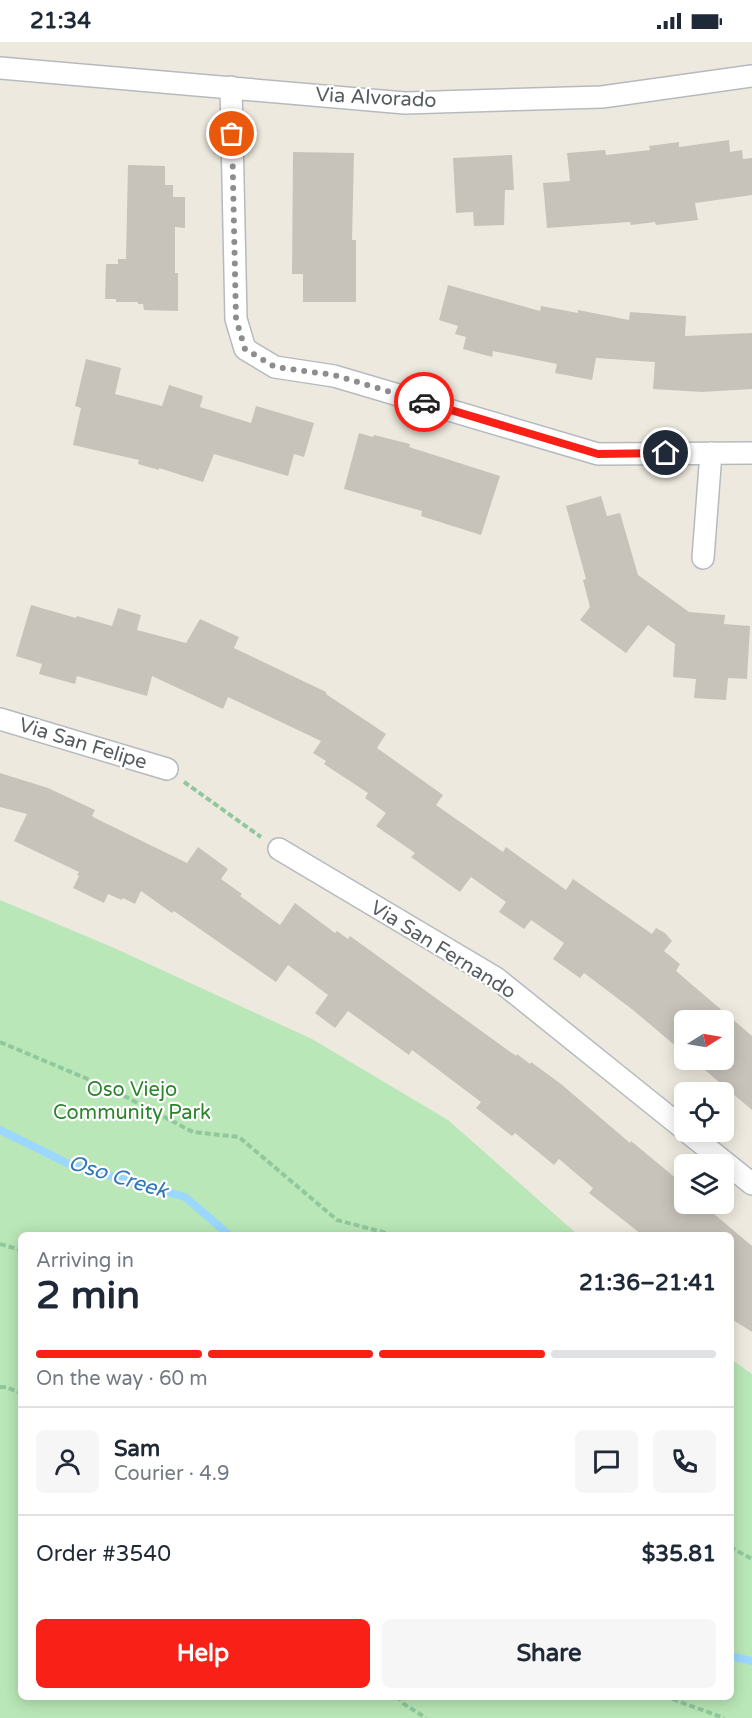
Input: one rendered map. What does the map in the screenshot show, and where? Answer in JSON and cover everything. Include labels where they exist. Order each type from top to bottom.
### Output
[{"type":"street","name":"Via Alvorado","points":[[0,68],[405,103],[602,98],[752,76]]},
{"type":"street","points":[[231,87],[236,319],[245,349],[275,367],[334,375],[598,454],[752,453]]},
{"type":"street","points":[[703,558],[711,453]]},
{"type":"street","name":"Via San Felipe","points":[[0,719],[167,769]]},
{"type":"street","name":"Via San Fernando","points":[[279,849],[496,978],[674,1121]]},
{"type":"street","name":"Via San Fernando","points":[[700,1142],[752,1184]]},
{"type":"path","points":[[167,769],[279,849]]},
{"type":"path","points":[[0,1042],[108,1088],[193,1132],[239,1137],[338,1220],[383,1232]]},
{"type":"path","points":[[0,1244],[18,1249]]},
{"type":"path","points":[[0,1387],[18,1393]]},
{"type":"path","points":[[734,1549],[752,1559]]},
{"type":"path","points":[[400,1700],[426,1718]]},
{"type":"path","points":[[675,1700],[724,1718]]},
{"type":"green space","name":"Oso Viejo Community Park","points":[[0,900],[112,947],[312,1039],[448,1120],[575,1232],[18,1232],[18,1700],[734,1700],[734,1361],[752,1374],[752,1718],[0,1718]]},
{"type":"building","points":[[729,140],[730,152],[742,150],[743,159],[752,158],[752,195],[695,203],[698,220],[656,225],[655,222],[631,225],[630,222],[547,228],[543,183],[570,181],[567,153],[605,150],[606,155],[650,150],[649,146],[679,142],[679,147]]},
{"type":"building","points":[[293,152],[354,153],[352,240],[356,240],[356,302],[303,302],[303,274],[292,274]]},
{"type":"building","points":[[512,155],[514,190],[505,190],[504,225],[474,226],[473,212],[456,213],[453,158]]},
{"type":"building","points":[[128,165],[165,166],[165,185],[173,185],[173,197],[185,197],[185,228],[175,227],[178,311],[144,310],[143,304],[138,304],[138,302],[116,302],[116,299],[105,299],[106,264],[118,264],[118,259],[126,259]]},
{"type":"building","points":[[448,285],[540,311],[541,306],[578,313],[578,310],[629,320],[630,312],[686,316],[685,336],[752,333],[752,389],[702,392],[653,389],[655,362],[596,358],[592,380],[555,373],[557,364],[493,351],[492,357],[463,349],[466,337],[455,334],[458,326],[439,320]]},
{"type":"building","points":[[86,359],[121,368],[115,394],[162,406],[169,385],[203,396],[200,407],[251,423],[256,406],[314,423],[304,457],[294,454],[288,476],[214,454],[203,482],[138,464],[139,460],[73,445],[81,408],[75,406]]},
{"type":"building","points":[[359,433],[410,444],[409,447],[500,476],[481,535],[421,516],[422,511],[344,489]]},
{"type":"building","points":[[601,496],[607,516],[620,513],[638,575],[689,612],[725,615],[724,624],[750,626],[747,679],[728,678],[726,700],[694,698],[696,679],[673,677],[675,644],[648,625],[626,653],[580,620],[590,607],[583,580],[586,579],[566,506]]},
{"type":"building","points":[[31,605],[112,626],[118,608],[141,615],[137,630],[186,643],[200,619],[239,637],[234,648],[326,692],[386,734],[377,748],[443,795],[436,805],[503,852],[506,847],[566,890],[573,879],[652,934],[656,928],[665,933],[672,941],[664,951],[680,964],[676,971],[722,1010],[674,1010],[674,1045],[584,973],[580,978],[553,959],[564,943],[531,920],[524,929],[499,912],[506,902],[471,877],[460,892],[411,857],[415,853],[376,826],[386,813],[365,798],[368,793],[324,764],[326,761],[313,753],[321,741],[228,697],[223,709],[152,676],[147,696],[77,676],[75,684],[39,674],[42,664],[16,656]]},
{"type":"building","points":[[0,773],[48,788],[95,810],[92,816],[95,818],[187,863],[198,847],[228,869],[221,879],[280,925],[295,903],[335,933],[337,931],[348,939],[350,936],[516,1056],[517,1054],[530,1064],[531,1062],[674,1177],[674,1214],[714,1214],[752,1246],[752,1332],[734,1321],[734,1232],[638,1232],[589,1193],[593,1188],[559,1159],[554,1165],[515,1133],[512,1136],[476,1108],[481,1102],[412,1050],[409,1055],[348,1011],[335,1028],[315,1013],[328,995],[288,965],[276,982],[174,911],[172,913],[141,891],[135,904],[108,894],[104,903],[73,888],[79,872],[14,841],[27,814],[0,807]]},
{"type":"building","points":[[734,1021],[752,1036],[752,1110],[734,1095],[734,1082],[719,1082],[705,1070],[734,1070]]},
{"type":"waterway","name":"Oso Creek","points":[[0,1130],[69,1164],[185,1197],[226,1232]]},
{"type":"waterway","name":"Oso Creek","points":[[734,1657],[752,1661]]},
{"type":"way so far","points":[[232,134],[236,319],[245,349],[275,367],[334,375],[424,402]]},
{"type":"route","points":[[424,402],[598,454],[666,453]]}]
